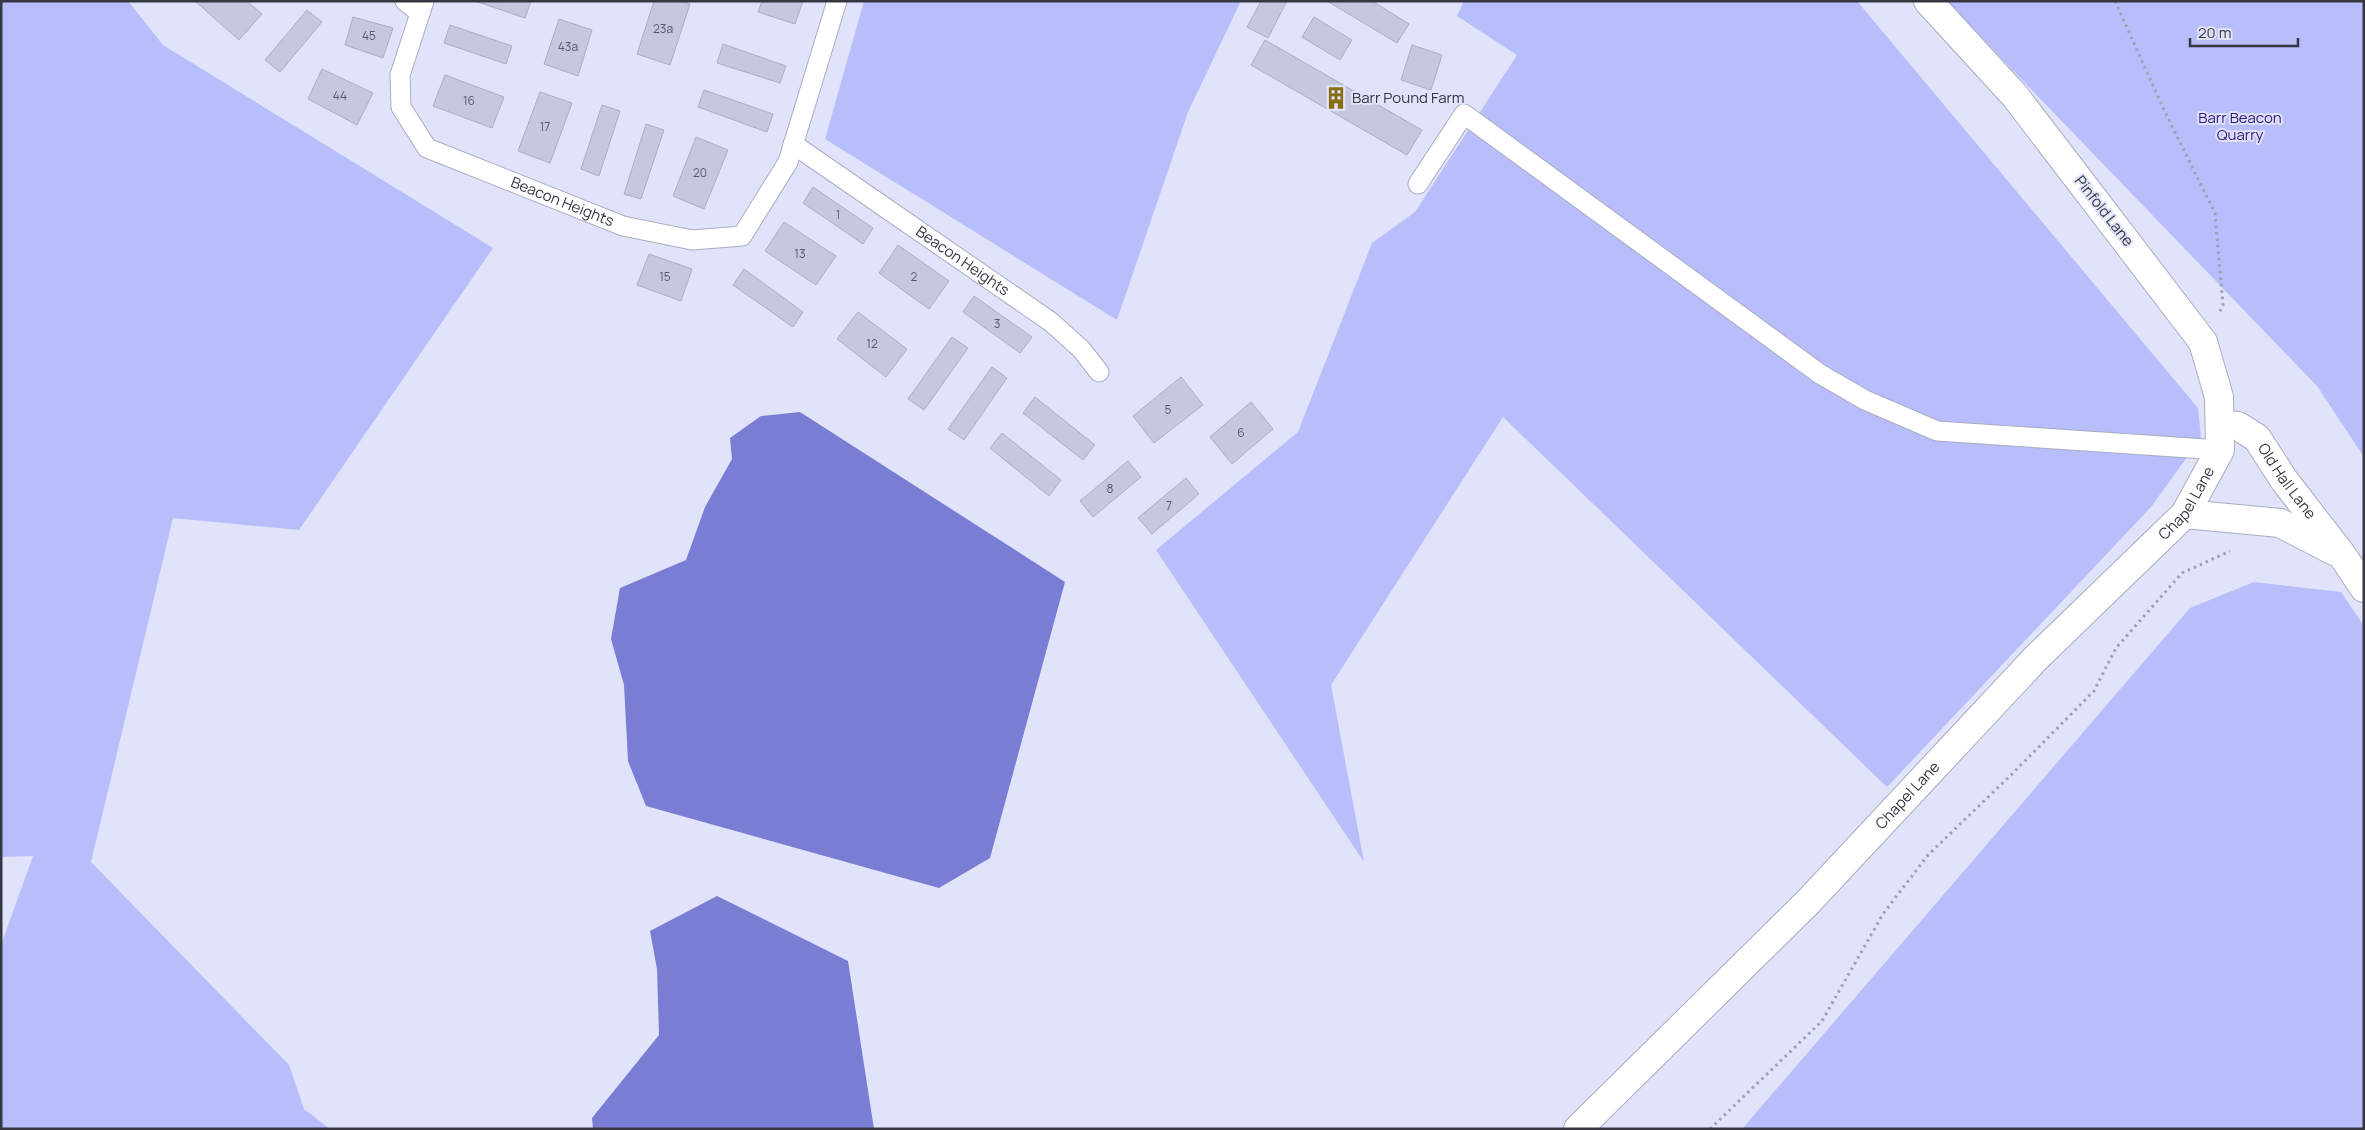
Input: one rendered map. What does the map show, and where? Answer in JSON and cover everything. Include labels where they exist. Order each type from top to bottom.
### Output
[{"type":"street","name":"Pinfold Lane","points":[[1928,1],[2015,96],[2203,342],[2218,397],[2220,438]]},
{"type":"street","name":"Old Hall Lane","points":[[2220,438],[2238,426],[2257,438],[2284,480],[2342,555],[2364,588]]},
{"type":"street","name":"Chapel Lane","points":[[1578,1129],[1809,901],[2036,658],[2185,514],[2220,438]]},
{"type":"street","name":"Old Hall Lane","points":[[2185,514],[2280,523],[2342,555]]},
{"type":"lane","name":"Beacon Heights","points":[[405,1],[422,7],[400,75],[401,107],[427,148],[623,226],[692,240],[742,236],[788,162],[837,1]]},
{"type":"lane","points":[[1418,184],[1464,114],[1820,374],[1866,400],[1937,431],[2220,438]]},
{"type":"lane","name":"Beacon Heights","points":[[794,144],[1051,322],[1081,349],[1099,372]]},
{"type":"path","points":[[2115,1],[2165,112],[2215,213],[2223,305],[2203,342]]},
{"type":"path","points":[[1710,1129],[1822,1021],[1883,914],[1928,856],[2094,691],[2116,648],[2182,573],[2236,549]]},
{"type":"green space","points":[[1,1],[128,1],[163,45],[493,248],[299,530],[173,518],[91,862],[289,1065],[304,1109],[330,1129],[1,1129],[1,945],[33,856],[1,857]]},
{"type":"green space","points":[[864,1],[1241,1],[1188,112],[1117,320],[825,139]]},
{"type":"green space","points":[[1464,1],[1857,1],[2198,408],[2201,438],[2151,507],[1887,787],[1503,417],[1331,685],[1364,862],[1156,550],[1298,432],[1372,243],[1415,212],[1517,55],[1457,16]]},
{"type":"green space","name":"Barr Beacon Quarry","points":[[1946,1],[2364,1],[2364,457],[2317,386]]},
{"type":"green space","points":[[2254,582],[2341,592],[2364,626],[2364,1129],[1742,1129],[2190,608]]},
{"type":"shaded area","points":[[800,412],[1065,582],[990,858],[939,888],[646,806],[628,761],[624,685],[611,639],[620,588],[686,560],[705,507],[732,459],[730,438],[761,416]]},
{"type":"shaded area","points":[[717,896],[848,961],[874,1129],[593,1129],[592,1118],[659,1035],[657,969],[650,931]]},
{"type":"building","points":[[195,1],[247,1],[262,14],[239,40]]},
{"type":"building","points":[[475,1],[531,1],[525,18]]},
{"type":"building","points":[[654,1],[680,1],[690,4],[670,65],[637,54]]},
{"type":"building","points":[[762,1],[803,1],[795,24],[758,12]]},
{"type":"building","points":[[1261,1],[1287,1],[1268,38],[1247,27]]},
{"type":"building","points":[[1327,1],[1372,1],[1409,24],[1397,43]]},
{"type":"building","points":[[307,10],[322,22],[280,72],[265,60]]},
{"type":"building","points":[[353,17],[393,28],[383,58],[345,45]]},
{"type":"building","name":"Barr Pound Farm","points":[[1314,17],[1352,40],[1340,60],[1302,37]]},
{"type":"building","points":[[559,19],[592,30],[578,76],[544,64]]},
{"type":"building","points":[[450,25],[512,46],[506,64],[444,43]]},
{"type":"building","name":"Barr Pound Farm","points":[[1265,40],[1422,130],[1407,155],[1251,65]]},
{"type":"building","points":[[723,44],[786,66],[780,83],[717,63]]},
{"type":"building","name":"Barr Pound Farm","points":[[1412,45],[1442,55],[1431,90],[1401,80]]},
{"type":"building","points":[[322,69],[373,93],[357,125],[308,99]]},
{"type":"building","points":[[445,75],[504,97],[492,128],[433,106]]},
{"type":"building","points":[[704,90],[773,114],[767,132],[698,107]]},
{"type":"building","points":[[540,92],[572,103],[550,163],[518,151]]},
{"type":"building","points":[[602,105],[620,111],[599,176],[581,169]]},
{"type":"building","points":[[646,124],[664,130],[641,199],[624,194]]},
{"type":"building","points":[[696,137],[728,150],[704,209],[673,196]]},
{"type":"building","points":[[813,187],[873,228],[863,244],[803,203]]},
{"type":"building","points":[[784,222],[836,256],[816,285],[765,251]]},
{"type":"building","points":[[898,245],[949,281],[929,309],[879,273]]},
{"type":"building","points":[[649,254],[692,269],[681,301],[637,285]]},
{"type":"building","points":[[744,269],[803,312],[793,327],[733,285]]},
{"type":"building","points":[[974,296],[1032,337],[1020,353],[963,312]]},
{"type":"building","points":[[858,312],[907,349],[886,377],[837,339]]},
{"type":"building","points":[[952,337],[968,348],[924,410],[908,399]]},
{"type":"building","points":[[992,367],[1007,378],[964,440],[948,429]]},
{"type":"building","points":[[1181,377],[1203,405],[1154,443],[1133,416]]},
{"type":"building","points":[[1035,397],[1095,445],[1083,460],[1023,413]]},
{"type":"building","points":[[1251,402],[1273,429],[1232,464],[1210,437]]},
{"type":"building","points":[[1002,433],[1061,480],[1049,496],[990,448]]},
{"type":"building","points":[[1128,461],[1141,477],[1093,517],[1080,501]]},
{"type":"building","points":[[1186,478],[1199,494],[1152,534],[1138,518]]},
{"type":"place","name":"Barr Pound Farm","points":[[1336,98]]}]
